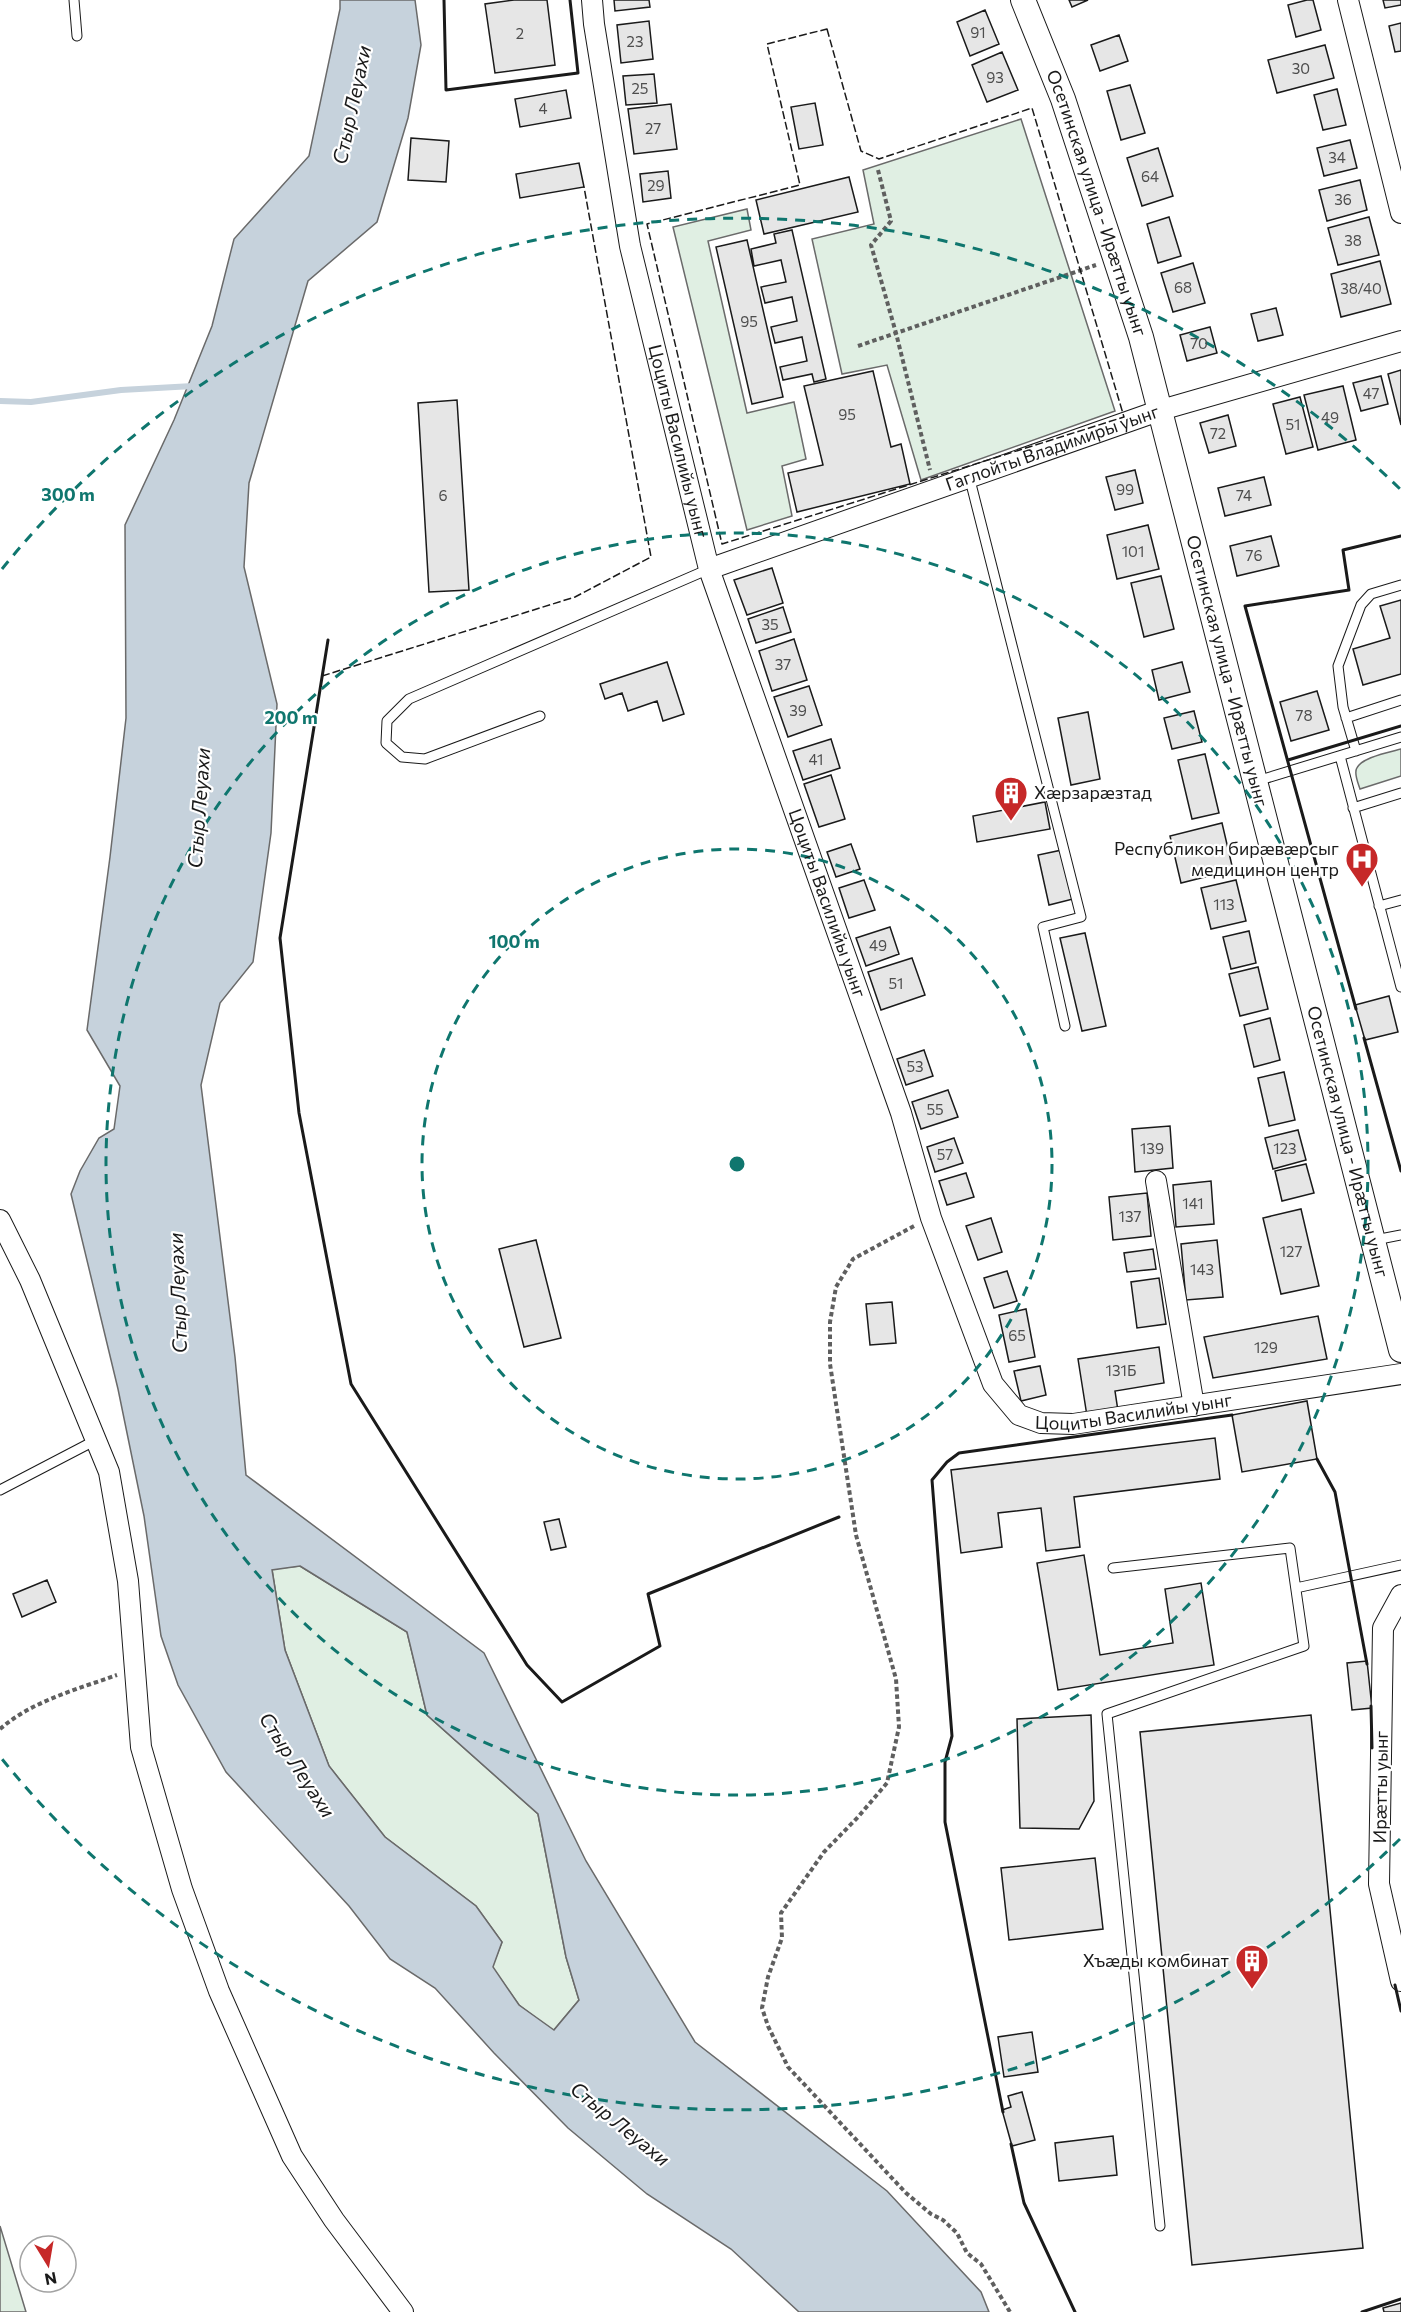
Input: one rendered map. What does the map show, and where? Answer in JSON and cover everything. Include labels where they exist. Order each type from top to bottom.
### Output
[{"type":"street","name":"Цоциты Василийы уынг","points":[[592,0],[630,246],[710,569],[901,1113],[931,1218],[993,1384],[1019,1415],[1041,1423],[1073,1424],[1401,1374]]},
{"type":"street","name":"Осетинская улица - Ирæтты уынг","points":[[1023,0],[1063,99],[1141,337],[1401,1350]]},
{"type":"street","points":[[1348,0],[1401,213]]},
{"type":"street","name":"Гаглойты Владимиры уынг","points":[[710,569],[1161,410],[1401,341]]},
{"type":"street","points":[[1156,1180],[1194,1406]]},
{"type":"street","points":[[0,1220],[30,1280],[109,1472],[126,1570],[141,1747],[183,1889],[219,1991],[292,2156],[334,2220],[404,2312]]},
{"type":"street","name":"Ирæтты уынг","points":[[1401,1595],[1383,1628],[1379,1884],[1401,1981]]},
{"type":"lane","points":[[74,0],[78,36]]},
{"type":"lane","points":[[969,476],[1081,917],[1043,927],[1065,1026]]},
{"type":"lane","points":[[540,716],[425,759],[402,757],[386,743],[387,721],[409,699],[710,569]]},
{"type":"lane","points":[[1356,751],[1346,718],[1338,666],[1361,605],[1371,594],[1401,585]]},
{"type":"lane","points":[[1346,718],[1401,700]]},
{"type":"lane","points":[[1255,782],[1401,737]]},
{"type":"lane","points":[[1340,756],[1401,985]]},
{"type":"lane","points":[[1353,808],[1401,793]]},
{"type":"lane","points":[[1379,906],[1401,900]]},
{"type":"lane","points":[[1373,1240],[1401,1235]]},
{"type":"lane","points":[[0,1490],[96,1440]]},
{"type":"lane","points":[[1113,1568],[1290,1548],[1304,1646],[1107,1714],[1160,2226]]},
{"type":"lane","points":[[1296,1588],[1401,1564]]},
{"type":"path","points":[[878,170],[891,221],[871,245],[935,488]]},
{"type":"path","points":[[858,346],[1116,258]]},
{"type":"path","points":[[931,1218],[853,1259],[836,1287],[830,1322],[830,1364],[856,1535],[896,1679],[899,1727],[887,1783],[824,1852],[781,1913],[782,1938],[768,1977],[762,2008],[788,2067],[906,2193],[957,2233],[967,2253],[981,2264],[1010,2312]]},
{"type":"path","points":[[0,1730],[13,1718],[57,1697],[135,1668]]},
{"type":"green space","points":[[1021,119],[1115,411],[921,480],[887,365],[842,374],[812,239],[874,224],[863,170]]},
{"type":"green space","points":[[747,209],[751,230],[708,241],[747,413],[794,402],[806,459],[782,466],[792,516],[747,530],[673,227]]},
{"type":"green space","points":[[1401,749],[1401,776],[1360,789],[1356,771],[1362,762]]},
{"type":"green space","points":[[300,1566],[407,1632],[427,1715],[538,1814],[566,1957],[579,2000],[553,2031],[519,2005],[492,1967],[502,1942],[476,1906],[385,1837],[329,1766],[285,1650],[272,1569]]},
{"type":"green space","points":[[0,2226],[18,2286],[18,2294],[21,2294],[26,2312],[0,2312]]},
{"type":"water","name":"Стыр Леуахи","points":[[340,0],[415,0],[421,45],[408,118],[377,222],[308,281],[249,483],[244,567],[277,704],[271,833],[253,962],[220,1003],[201,1085],[235,1357],[246,1475],[484,1653],[586,1861],[695,2042],[887,2191],[981,2292],[989,2312],[799,2312],[731,2249],[647,2194],[568,2128],[494,2053],[435,1988],[390,1959],[349,1906],[226,1772],[178,1685],[161,1636],[144,1516],[118,1389],[71,1194],[80,1171],[99,1138],[114,1129],[120,1086],[87,1030],[126,718],[125,525],[174,420],[212,326],[234,239],[309,156]],"holes":[[[300,1566],[407,1632],[427,1715],[538,1814],[566,1957],[579,2000],[554,2030],[519,2005],[493,1967],[502,1942],[476,1906],[385,1837],[329,1766],[285,1650],[272,1570]]]},
{"type":"building","points":[[514,0],[547,0],[555,65],[495,73],[485,4]]},
{"type":"building","points":[[614,0],[649,0],[650,7],[615,11]]},
{"type":"building","points":[[1069,0],[1088,0],[1072,7]]},
{"type":"building","points":[[1313,0],[1321,30],[1296,37],[1288,5]]},
{"type":"building","points":[[1383,0],[1401,0],[1401,5],[1385,8]]},
{"type":"building","points":[[985,10],[999,44],[970,56],[957,22]]},
{"type":"building","points":[[649,21],[653,59],[621,63],[617,25]]},
{"type":"building","points":[[1401,23],[1401,51],[1395,52],[1389,26]]},
{"type":"building","points":[[1119,35],[1128,61],[1100,71],[1091,45]]},
{"type":"building","points":[[1325,45],[1334,78],[1277,93],[1268,60]]},
{"type":"building","points":[[1002,52],[1018,90],[987,102],[972,65]]},
{"type":"building","points":[[654,74],[657,103],[626,105],[623,76]]},
{"type":"building","points":[[1130,85],[1145,133],[1121,140],[1107,91]]},
{"type":"building","points":[[1337,89],[1346,125],[1323,130],[1314,95]]},
{"type":"building","points":[[566,90],[571,118],[520,127],[515,99]]},
{"type":"building","points":[[815,103],[823,145],[799,149],[791,107]]},
{"type":"building","points":[[671,104],[677,149],[634,154],[628,109]]},
{"type":"building","points":[[411,138],[449,141],[446,182],[408,180]]},
{"type":"building","points":[[1350,140],[1357,168],[1324,176],[1317,148]]},
{"type":"building","points":[[1158,148],[1173,196],[1142,206],[1127,158]]},
{"type":"building","points":[[579,163],[584,187],[520,198],[516,174]]},
{"type":"building","points":[[668,171],[671,198],[643,202],[640,174]]},
{"type":"building","points":[[849,177],[858,212],[764,234],[756,200]]},
{"type":"building","points":[[1360,180],[1367,210],[1327,221],[1319,190]]},
{"type":"building","points":[[1169,217],[1181,256],[1158,263],[1147,224]]},
{"type":"building","points":[[1369,217],[1379,255],[1338,265],[1328,228]]},
{"type":"building","points":[[792,230],[826,379],[814,382],[812,374],[783,380],[780,367],[807,361],[802,337],[775,343],[771,327],[797,321],[792,297],[765,303],[761,287],[786,282],[781,260],[754,266],[751,249],[776,243],[774,234]]},
{"type":"building","points":[[747,240],[783,397],[752,404],[716,247]]},
{"type":"building","points":[[1380,261],[1391,304],[1341,317],[1331,274]]},
{"type":"building","points":[[1193,263],[1205,303],[1173,312],[1161,273]]},
{"type":"building","points":[[1276,308],[1283,335],[1258,341],[1251,314]]},
{"type":"building","points":[[1210,327],[1217,353],[1187,361],[1180,335]]},
{"type":"building","points":[[1401,370],[1401,425],[1388,374]]},
{"type":"building","points":[[873,371],[891,447],[901,444],[910,484],[797,512],[788,473],[823,465],[804,386]]},
{"type":"building","points":[[1381,376],[1388,404],[1361,411],[1353,383]]},
{"type":"building","points":[[1343,386],[1356,440],[1318,450],[1304,395]]},
{"type":"building","points":[[1300,397],[1313,447],[1286,454],[1273,404]]},
{"type":"building","points":[[457,400],[469,590],[429,592],[418,403]]},
{"type":"building","points":[[1228,415],[1236,446],[1209,453],[1200,423]]},
{"type":"building","points":[[1135,470],[1143,503],[1115,510],[1106,477]]},
{"type":"building","points":[[1264,477],[1271,505],[1225,516],[1218,488]]},
{"type":"building","points":[[1148,525],[1159,569],[1117,579],[1107,535]]},
{"type":"building","points":[[1271,536],[1279,566],[1237,576],[1230,546]]},
{"type":"building","points":[[772,568],[783,603],[747,615],[734,580]]},
{"type":"building","points":[[1161,576],[1174,629],[1144,637],[1131,583]]},
{"type":"building","points":[[1401,600],[1401,674],[1363,685],[1353,649],[1390,638],[1380,606]]},
{"type":"building","points":[[783,607],[791,632],[756,643],[748,619]]},
{"type":"building","points":[[794,639],[807,680],[772,691],[759,651]]},
{"type":"building","points":[[667,662],[684,714],[663,721],[657,701],[628,711],[622,693],[605,699],[600,684]]},
{"type":"building","points":[[1182,662],[1190,692],[1159,700],[1152,670]]},
{"type":"building","points":[[809,686],[822,725],[788,737],[774,697]]},
{"type":"building","points":[[1317,691],[1329,730],[1291,741],[1280,702]]},
{"type":"building","points":[[1194,711],[1202,742],[1172,749],[1164,718]]},
{"type":"building","points":[[1088,712],[1100,779],[1071,785],[1058,718]]},
{"type":"building","points":[[831,739],[840,768],[803,780],[793,751]]},
{"type":"building","points":[[1205,754],[1219,813],[1192,819],[1178,760]]},
{"type":"building","points":[[831,775],[845,819],[819,827],[804,784]]},
{"type":"building","name":"Хæрзарæзтад","points":[[1045,802],[1050,829],[977,842],[973,816]]},
{"type":"building","points":[[1222,823],[1233,870],[1181,883],[1170,836]]},
{"type":"building","points":[[851,844],[860,869],[836,877],[827,852]]},
{"type":"building","points":[[1062,850],[1073,899],[1049,905],[1038,855]]},
{"type":"building","points":[[864,880],[875,910],[849,918],[839,888]]},
{"type":"building","points":[[1236,880],[1246,921],[1211,929],[1201,888]]},
{"type":"building","points":[[890,927],[899,954],[866,966],[856,938]]},
{"type":"building","points":[[1249,931],[1256,963],[1231,969],[1223,937]]},
{"type":"building","points":[[1085,933],[1106,1026],[1082,1031],[1060,938]]},
{"type":"building","points":[[912,958],[925,995],[881,1010],[868,972]]},
{"type":"building","points":[[1258,967],[1268,1009],[1240,1016],[1229,974]]},
{"type":"building","points":[[1389,996],[1398,1032],[1365,1040],[1355,1005]]},
{"type":"building","points":[[1270,1018],[1280,1060],[1254,1067],[1244,1025]]},
{"type":"building","points":[[924,1050],[933,1076],[906,1085],[897,1059]]},
{"type":"building","points":[[1284,1072],[1295,1120],[1269,1126],[1258,1078]]},
{"type":"building","points":[[948,1090],[958,1117],[921,1129],[912,1102]]},
{"type":"building","points":[[1170,1126],[1173,1168],[1135,1172],[1132,1129]]},
{"type":"building","points":[[1298,1130],[1306,1160],[1273,1169],[1265,1138]]},
{"type":"building","points":[[954,1138],[963,1163],[935,1172],[927,1147]]},
{"type":"building","points":[[1306,1164],[1314,1193],[1282,1201],[1275,1171]]},
{"type":"building","points":[[966,1173],[974,1197],[947,1205],[939,1181]]},
{"type":"building","points":[[1211,1181],[1214,1224],[1176,1227],[1173,1185]]},
{"type":"building","points":[[1147,1193],[1151,1236],[1113,1240],[1109,1197]]},
{"type":"building","points":[[1301,1209],[1319,1286],[1281,1294],[1263,1218]]},
{"type":"building","points":[[991,1218],[1002,1252],[978,1260],[966,1226]]},
{"type":"building","points":[[536,1240],[561,1338],[524,1347],[499,1249]]},
{"type":"building","points":[[1217,1240],[1223,1297],[1186,1300],[1181,1244]]},
{"type":"building","points":[[1153,1249],[1156,1269],[1127,1272],[1124,1253]]},
{"type":"building","points":[[1007,1271],[1017,1301],[994,1308],[984,1278]]},
{"type":"building","points":[[1159,1278],[1166,1324],[1137,1328],[1131,1282]]},
{"type":"building","points":[[892,1302],[896,1343],[870,1345],[866,1304]]},
{"type":"building","points":[[1026,1309],[1035,1357],[1009,1362],[999,1315]]},
{"type":"building","points":[[1318,1316],[1327,1359],[1213,1378],[1204,1337]]},
{"type":"building","points":[[1159,1347],[1164,1383],[1115,1391],[1118,1411],[1087,1416],[1078,1359]]},
{"type":"building","points":[[1040,1366],[1046,1395],[1021,1401],[1014,1371]]},
{"type":"building","points":[[1307,1401],[1317,1459],[1242,1472],[1232,1415]]},
{"type":"building","points":[[1215,1438],[1220,1479],[1074,1497],[1080,1547],[1046,1551],[1041,1508],[998,1513],[1002,1547],[961,1553],[951,1470]]},
{"type":"building","points":[[559,1519],[566,1547],[551,1550],[544,1522]]},
{"type":"building","points":[[1084,1555],[1100,1655],[1173,1643],[1165,1589],[1201,1583],[1214,1665],[1058,1690],[1037,1563]]},
{"type":"building","points":[[47,1580],[56,1602],[22,1617],[13,1594]]},
{"type":"building","points":[[1367,1661],[1372,1708],[1352,1710],[1347,1663]]},
{"type":"building","points":[[1091,1715],[1094,1801],[1079,1829],[1020,1828],[1017,1719]]},
{"type":"building","name":"Хъæды комбинат","points":[[1311,1715],[1363,2248],[1192,2265],[1140,1732]]},
{"type":"building","points":[[1095,1858],[1103,1929],[1009,1940],[1001,1868]]},
{"type":"building","points":[[1032,2032],[1038,2072],[1004,2077],[998,2037]]},
{"type":"building","points":[[1022,2092],[1035,2140],[1012,2146],[1002,2110],[1011,2107],[1008,2096]]},
{"type":"building","points":[[1113,2136],[1117,2175],[1059,2181],[1055,2143]]},
{"type":"building","points":[[1401,2303],[1401,2312],[1384,2312],[1383,2308]]},
{"type":"waterway","points":[[0,401],[31,402],[121,390],[193,386]]},
{"type":"fence","points":[[827,29],[861,151],[879,159],[1032,108],[1124,417],[722,544],[647,224],[800,185],[767,44],[827,29]]},
{"type":"fence","points":[[322,676],[575,597],[651,557],[584,187]]},
{"type":"wall","points":[[444,0],[446,90],[578,73],[570,0]]},
{"type":"wall","points":[[1356,1009],[1245,606],[1349,590],[1343,550],[1401,536]]},
{"type":"wall","points":[[328,640],[280,938],[299,1113],[351,1384],[527,1665],[562,1702],[660,1646],[648,1594],[839,1517]]},
{"type":"wall","points":[[1288,760],[1401,726]]},
{"type":"wall","points":[[1364,1038],[1401,1171]]},
{"type":"wall","points":[[1003,2112],[945,1822],[945,1762],[952,1736],[932,1480],[947,1462],[959,1453],[1232,1415]]},
{"type":"wall","points":[[1317,1459],[1335,1492],[1367,1664]]},
{"type":"wall","points":[[1371,1706],[1372,1748]]},
{"type":"wall","points":[[1395,1985],[1401,2011]]},
{"type":"wall","points":[[1011,2144],[1024,2203],[1075,2312]]},
{"type":"wall","points":[[1362,2312],[1401,2299]]},
{"type":"place","name":"Хæрзарæзтад","points":[[1011,822]]},
{"type":"place","name":"Республикон бирæвæрсыг медицинон центр","points":[[1362,888]]},
{"type":"place","name":"Хъæды комбинат","points":[[1252,1990]]}]
